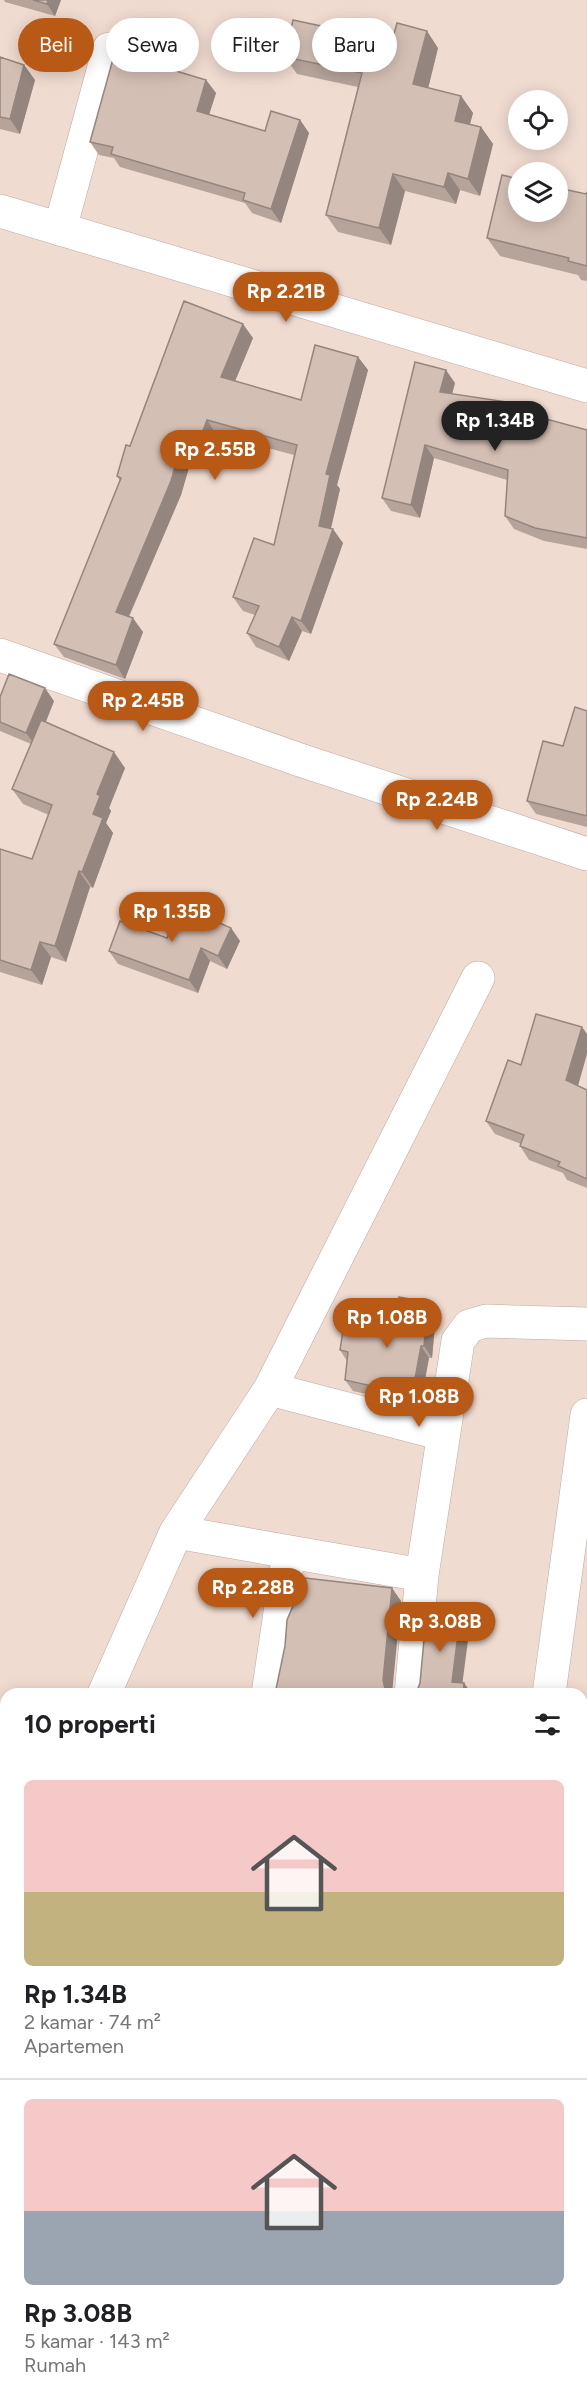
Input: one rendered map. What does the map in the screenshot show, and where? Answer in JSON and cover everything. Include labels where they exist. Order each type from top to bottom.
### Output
[{"type":"street","points":[[60,229],[106,60]]},
{"type":"street","points":[[0,211],[587,386]]},
{"type":"street","points":[[0,655],[303,761],[587,854]]},
{"type":"street","points":[[107,1688],[176,1532],[270,1389],[478,978]]},
{"type":"street","points":[[412,1688],[422,1575],[458,1341],[469,1326],[486,1322],[587,1324]]},
{"type":"street","points":[[270,1389],[443,1434]]},
{"type":"street","points":[[550,1688],[587,1415]]},
{"type":"street","points":[[176,1532],[422,1575]]},
{"type":"street","points":[[269,1688],[289,1552]]},
{"type":"building","points":[[33,0],[48,0],[47,4]]},
{"type":"building","points":[[300,21],[312,24],[312,63],[300,60]]},
{"type":"building","points":[[397,23],[427,31],[413,84],[461,96],[455,121],[481,127],[468,179],[448,173],[444,187],[393,174],[379,228],[326,215],[362,73],[357,72],[397,72]]},
{"type":"building","points":[[0,57],[18,63],[18,72],[22,72],[10,119],[0,117]]},
{"type":"building","points":[[109,72],[179,72],[206,80],[197,111],[265,131],[271,111],[300,120],[271,209],[243,200],[245,193],[111,154],[113,147],[90,142]]},
{"type":"building","points":[[502,175],[508,176],[508,222],[568,222],[568,190],[586,194],[587,192],[587,266],[568,261],[569,258],[487,238]]},
{"type":"building","points":[[184,301],[243,324],[221,377],[301,400],[315,345],[358,357],[326,474],[330,475],[319,526],[333,529],[301,621],[292,617],[279,647],[247,633],[259,606],[233,597],[254,538],[274,545],[297,445],[207,420],[194,455],[180,450],[171,481],[116,612],[133,618],[116,665],[54,644],[121,478],[117,476],[126,445],[130,446]]},
{"type":"building","points":[[415,362],[446,370],[440,392],[507,402],[505,408],[587,430],[587,538],[535,528],[505,516],[508,470],[425,445],[411,505],[382,498]]},
{"type":"building","points":[[9,674],[45,688],[26,733],[0,722],[0,697]]},
{"type":"building","points":[[575,707],[587,711],[587,816],[527,801],[543,741],[563,746]]},
{"type":"building","points":[[41,720],[114,752],[97,794],[100,796],[93,814],[103,818],[82,872],[79,871],[55,946],[40,942],[31,970],[0,960],[0,849],[32,859],[52,805],[12,789]]},
{"type":"building","points":[[182,906],[231,928],[218,956],[201,948],[189,980],[109,951],[120,921],[167,938]]},
{"type":"building","points":[[536,1014],[582,1027],[566,1080],[587,1090],[587,1179],[558,1166],[560,1162],[520,1146],[524,1135],[486,1121],[508,1060],[521,1065]]},
{"type":"building","points":[[399,1297],[428,1302],[424,1346],[421,1346],[412,1395],[345,1380],[348,1352],[340,1350],[345,1318],[396,1327]]},
{"type":"building","points":[[305,1578],[392,1588],[383,1680],[385,1688],[276,1688],[285,1646],[287,1620]]},
{"type":"building","points":[[427,1607],[461,1611],[452,1682],[464,1683],[464,1688],[418,1688]]}]
